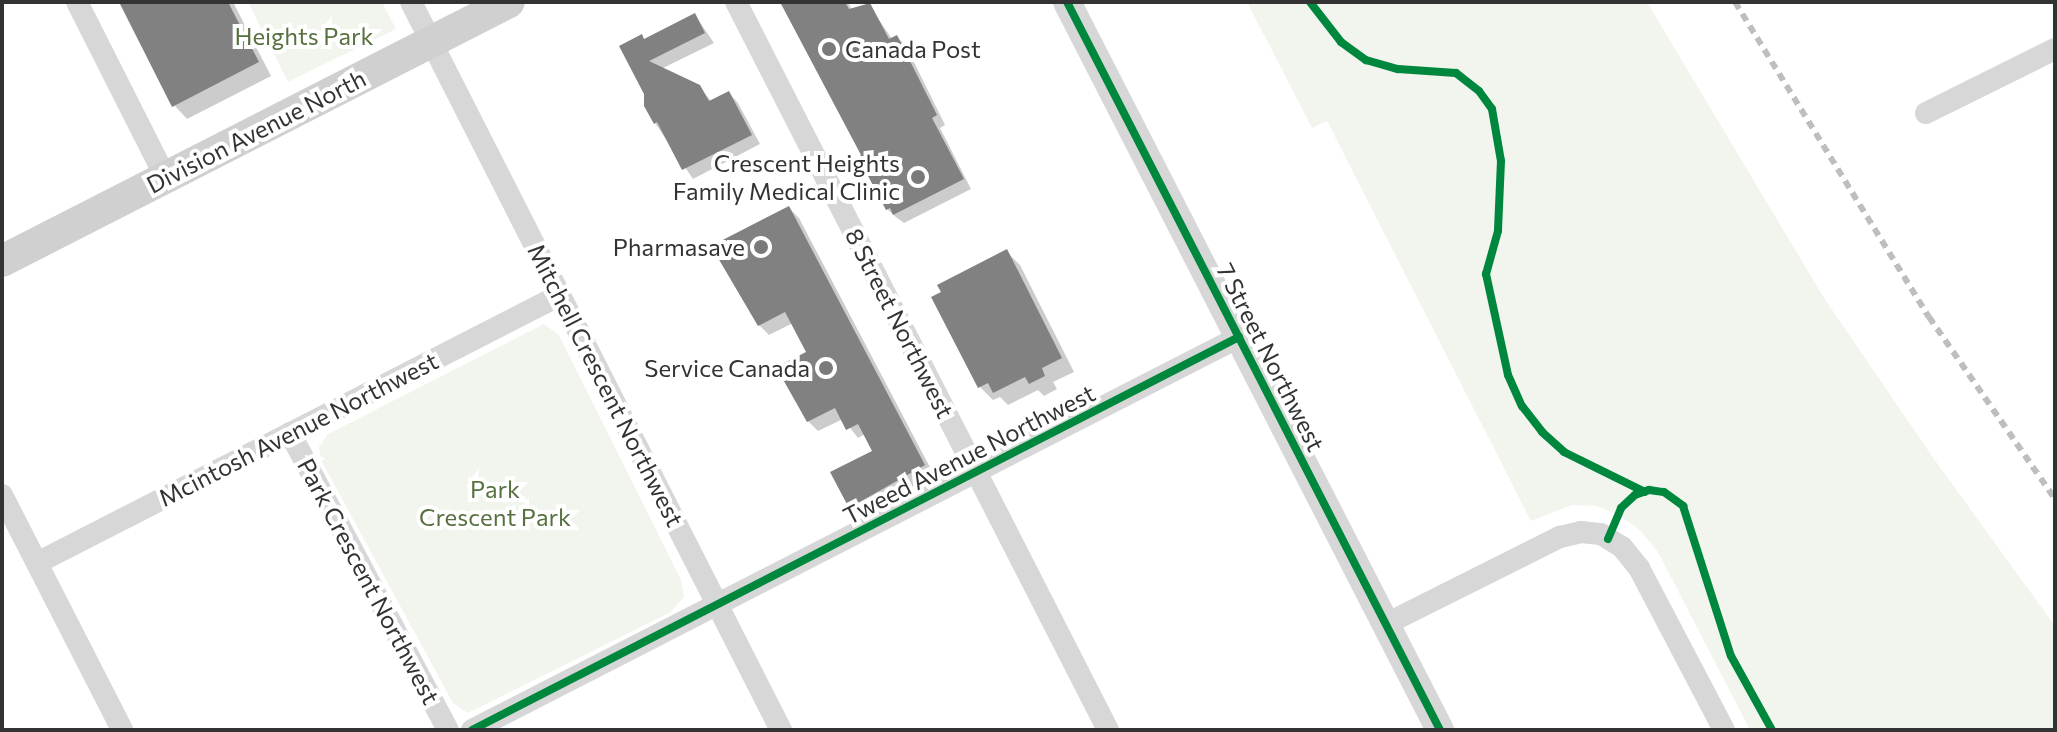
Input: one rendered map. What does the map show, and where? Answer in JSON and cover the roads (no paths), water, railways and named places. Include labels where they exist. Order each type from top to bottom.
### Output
[{"type":"main road","name":"Division Avenue North","points":[[2,261],[509,2]]},
{"type":"street","points":[[77,2],[166,178]]},
{"type":"street","name":"Mitchell Crescent Northwest","points":[[411,2],[781,730]]},
{"type":"street","name":"8 Street Northwest","points":[[736,2],[1108,730]]},
{"type":"street","name":"7 Street Northwest","points":[[1067,2],[1440,730]]},
{"type":"street","points":[[1926,113],[2055,49]]},
{"type":"street","name":"Mcintosh Avenue Northwest","points":[[37,563],[560,295]]},
{"type":"street","name":"Tweed Avenue Northwest","points":[[718,605],[1239,337]]},
{"type":"street","name":"Park Crescent Northwest","points":[[290,433],[448,730]]},
{"type":"street","points":[[2,495],[122,730]]},
{"type":"street","points":[[1386,624],[1560,537],[1581,532],[1601,534],[1622,547],[1639,568],[1724,730]]},
{"type":"street","points":[[472,730],[718,605]]},
{"type":"railway","points":[[1735,2],[1929,317],[2055,499]]},
{"type":"place","name":"Canada Post","points":[[829,49]]},
{"type":"place","name":"Crescent Heights Family Medical Clinic","points":[[918,177]]},
{"type":"place","name":"Pharmasave","points":[[761,247]]},
{"type":"place","name":"Service Canada","points":[[826,368]]},
{"type":"park label","name":"Heights Park","points":[[304,36]]},
{"type":"park label","name":"Park Crescent Park","points":[[495,503]]}]
